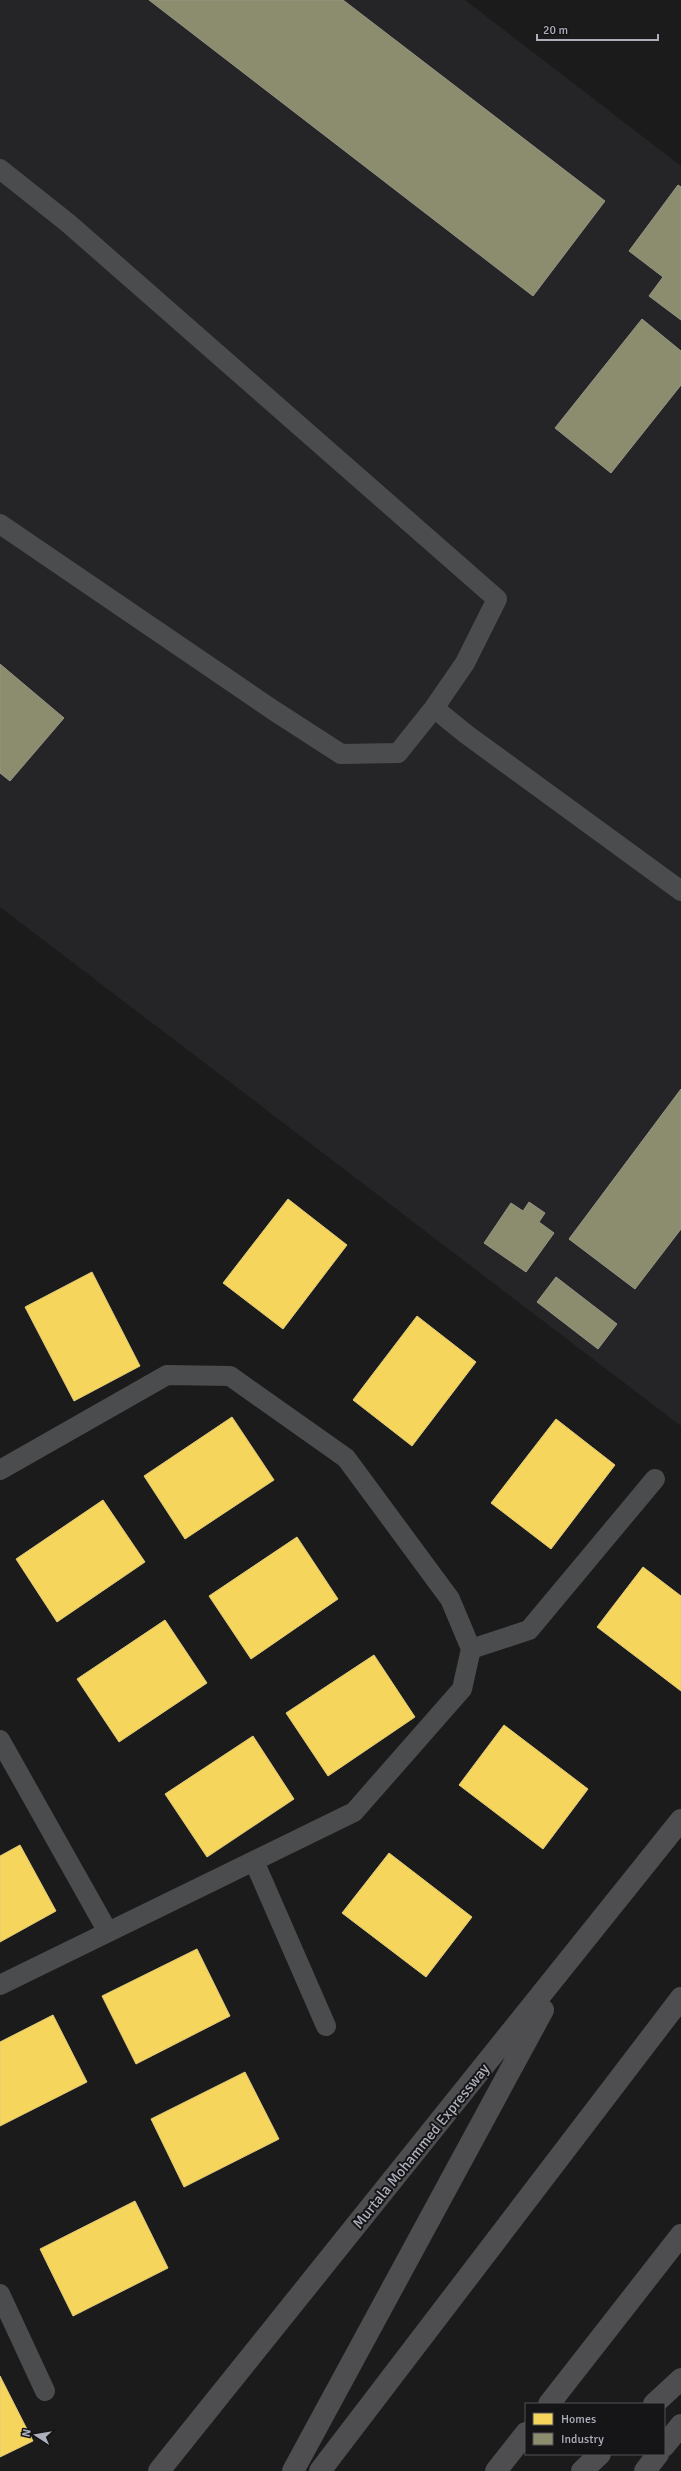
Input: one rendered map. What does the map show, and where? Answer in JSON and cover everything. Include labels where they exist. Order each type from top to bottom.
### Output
[{"type":"highway","name":"Murtala Mohammed Expressway","points":[[159,2471],[569,1962],[681,1820]]},
{"type":"highway","points":[[293,2471],[569,1962]]},
{"type":"highway","points":[[320,2471],[681,1998]]},
{"type":"highway","points":[[550,2403],[681,2235]]},
{"type":"highway","points":[[655,2403],[681,2379]]},
{"type":"highway","points":[[665,2445],[681,2425]]},
{"type":"highway","points":[[496,2471],[525,2434]]},
{"type":"highway","points":[[582,2471],[599,2455]]},
{"type":"highway","points":[[645,2471],[657,2455]]},
{"type":"lane","points":[[0,169],[68,223],[497,599],[465,663],[434,708],[398,753],[341,754],[273,710],[0,524]]},
{"type":"lane","points":[[434,708],[466,734],[681,891]]},
{"type":"lane","points":[[0,1470],[167,1375],[230,1376],[346,1458],[450,1599],[471,1649],[462,1689],[354,1812],[0,1985]]},
{"type":"lane","points":[[471,1649],[529,1630],[655,1479]]},
{"type":"lane","points":[[0,1740],[108,1932]]},
{"type":"lane","points":[[254,1861],[326,2026]]},
{"type":"lane","points":[[0,2294],[45,2391]]},
{"type":"shaded area","points":[[0,0],[465,0],[681,166],[681,1426],[0,907]]},
{"type":"building: Homes","points":[[288,1199],[347,1245],[283,1329],[223,1283]]},
{"type":"building: Homes","points":[[92,1272],[140,1366],[74,1401],[25,1307]]},
{"type":"building: Homes","points":[[417,1316],[476,1362],[412,1446],[353,1400]]},
{"type":"building: Homes","points":[[232,1417],[274,1480],[185,1539],[144,1476]]},
{"type":"building: Homes","points":[[556,1419],[615,1465],[551,1549],[491,1503]]},
{"type":"building: Homes","points":[[103,1500],[145,1562],[57,1622],[16,1559]]},
{"type":"building: Homes","points":[[297,1537],[338,1599],[251,1659],[209,1596]]},
{"type":"building: Homes","points":[[643,1567],[681,1596],[681,1691],[597,1627]]},
{"type":"building: Homes","points":[[165,1620],[207,1683],[119,1742],[77,1679]]},
{"type":"building: Homes","points":[[374,1655],[415,1717],[328,1776],[286,1713]]},
{"type":"building: Homes","points":[[504,1725],[588,1789],[543,1849],[459,1785]]},
{"type":"building: Homes","points":[[253,1736],[294,1799],[207,1857],[165,1794]]},
{"type":"building: Homes","points":[[20,1845],[56,1911],[0,1942],[0,1856]]},
{"type":"building: Homes","points":[[389,1853],[472,1917],[426,1977],[342,1913]]},
{"type":"building: Homes","points":[[197,1949],[230,2016],[136,2064],[102,1996]]},
{"type":"building: Homes","points":[[53,2015],[87,2082],[0,2126],[0,2042]]},
{"type":"building: Homes","points":[[245,2072],[279,2139],[184,2187],[151,2119]]},
{"type":"building: Homes","points":[[135,2201],[168,2268],[73,2316],[40,2249]]},
{"type":"building: Homes","points":[[0,2376],[33,2441],[0,2457]]},
{"type":"building: Industry","points":[[149,0],[343,0],[605,201],[533,296]]},
{"type":"building: Industry","points":[[678,185],[681,187],[681,320],[649,296],[663,277],[629,251]]},
{"type":"building: Industry","points":[[642,319],[681,351],[681,385],[611,473],[555,428]]},
{"type":"building: Industry","points":[[0,664],[64,718],[10,781],[0,773]]},
{"type":"building: Industry","points":[[681,1089],[681,1229],[635,1289],[569,1239]]},
{"type":"building: Industry","points":[[529,1202],[545,1213],[539,1222],[554,1233],[526,1272],[484,1243],[511,1203],[523,1211]]},
{"type":"building: Industry","points":[[556,1277],[617,1324],[598,1349],[537,1302]]}]
